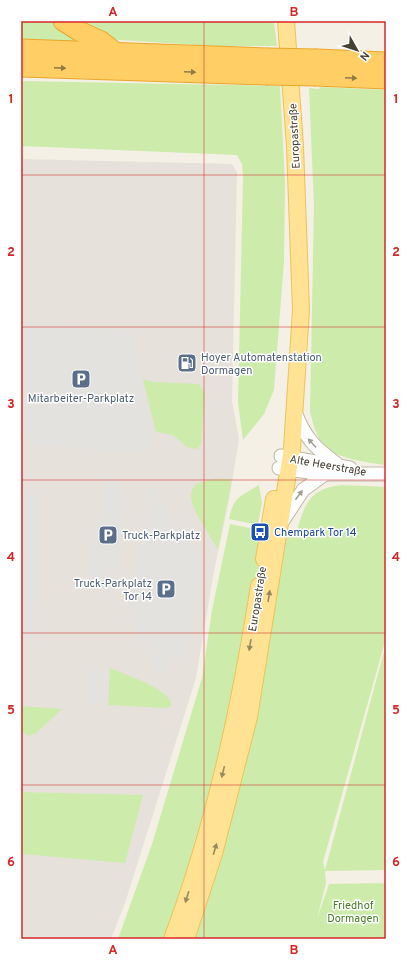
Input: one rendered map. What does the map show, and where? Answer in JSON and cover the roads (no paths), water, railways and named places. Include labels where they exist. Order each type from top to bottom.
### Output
[{"type":"highway","points":[[63,21],[79,31],[101,40],[115,52]]},
{"type":"highway","points":[[21,49],[115,52],[267,67]]},
{"type":"highway","points":[[21,67],[316,68],[386,62]]},
{"type":"highway","points":[[316,68],[386,79]]},
{"type":"main road","name":"Europastraße","points":[[172,939],[202,850],[238,713],[295,412],[300,310],[297,251],[295,146],[286,21]]},
{"type":"main road","name":"Europastraße","points":[[186,939],[214,854],[249,717],[281,524],[297,251]]},
{"type":"street","points":[[295,412],[304,433],[314,446],[340,466]]},
{"type":"street","name":"Alte Heerstraße","points":[[285,463],[340,466],[381,474]]},
{"type":"street","name":"Alte Heerstraße","points":[[285,463],[325,474],[381,474]]},
{"type":"street","points":[[281,524],[304,490],[325,474]]},
{"type":"place","name":"Hoyer Automatenstation Dormagen","points":[[187,363]]},
{"type":"place","name":"Mitarbeiter-Parkplatz","points":[[81,379]]},
{"type":"place","name":"Chempark Tor 14","points":[[260,532]]},
{"type":"place","name":"Truck-Parkplatz","points":[[108,535]]},
{"type":"place","name":"Truck-Parkplatz Tor 14","points":[[166,589]]},
{"type":"park label","name":"Friedhof Dormagen","points":[[353,911]]}]
